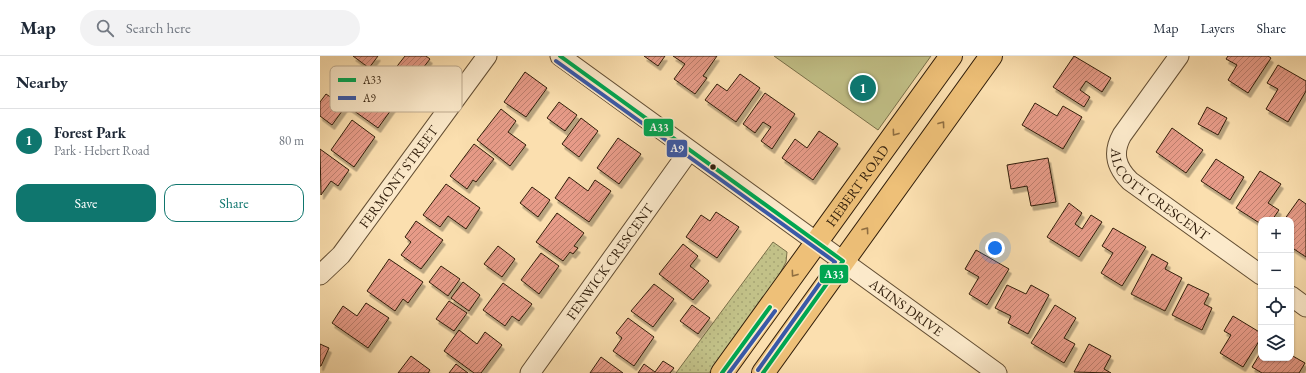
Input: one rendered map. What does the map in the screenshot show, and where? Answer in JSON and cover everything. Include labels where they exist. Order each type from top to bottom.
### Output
[{"type":"main road","name":"HEBERT ROAD","points":[[722,373],[951,56]]},
{"type":"main road","points":[[763,373],[991,56]]},
{"type":"street","name":"FERMONT STREET","points":[[462,90],[487,56]]},
{"type":"street","name":"AKINS DRIVE","points":[[560,56],[997,373]]},
{"type":"street","name":"ALCOTT CRESCENT","points":[[1179,56],[1122,135],[1116,150],[1117,164],[1122,173],[1130,181],[1258,273]]},
{"type":"street","name":"FERMONT STREET","points":[[320,275],[340,255],[446,112]]},
{"type":"street","name":"FENWICK CRESCENT","points":[[530,373],[689,151]]},
{"type":"street","points":[[1294,298],[1306,307]]},
{"type":"shaded area","points":[[774,56],[931,56],[878,130]]},
{"type":"shaded area","points":[[773,242],[787,252],[786,262],[778,277],[709,373],[676,373]]},
{"type":"building","points":[[353,56],[378,56],[370,66],[366,66]]},
{"type":"building","points":[[405,56],[426,56],[430,59],[425,66],[397,66]]},
{"type":"building","points":[[644,56],[665,56],[658,66]]},
{"type":"building","points":[[673,56],[717,56],[703,76],[707,78],[695,94],[674,79],[685,64]]},
{"type":"building","points":[[1074,56],[1111,78],[1102,92],[1086,81],[1080,90],[1090,97],[1084,107],[1053,87]]},
{"type":"building","points":[[1228,56],[1268,56],[1271,58],[1248,93],[1228,80],[1237,65],[1226,59]]},
{"type":"building","points":[[1278,65],[1306,81],[1306,91],[1288,122],[1266,109],[1278,89],[1267,83]]},
{"type":"building","points":[[525,72],[547,88],[526,117],[504,102]]},
{"type":"building","points":[[740,74],[760,88],[736,122],[705,100],[717,84],[727,91]]},
{"type":"building","points":[[765,93],[795,114],[772,149],[761,141],[771,127],[763,122],[755,133],[743,124]]},
{"type":"building","points":[[326,94],[330,97],[330,112],[341,112],[332,125],[320,116],[320,102]]},
{"type":"building","points":[[559,102],[577,115],[565,131],[547,118]]},
{"type":"building","points":[[1035,103],[1057,116],[1063,106],[1082,117],[1063,149],[1022,125]]},
{"type":"building","points":[[1207,107],[1227,118],[1218,135],[1198,124]]},
{"type":"building","points":[[501,109],[516,121],[508,132],[526,145],[510,166],[477,140]]},
{"type":"building","points":[[356,112],[390,112],[378,128]]},
{"type":"building","points":[[581,118],[598,131],[579,157],[562,144]]},
{"type":"building","points":[[352,120],[375,137],[354,167],[331,150]]},
{"type":"building","points":[[1172,128],[1203,150],[1186,173],[1156,152]]},
{"type":"building","points":[[819,131],[838,144],[813,180],[782,158],[795,139],[807,148]]},
{"type":"building","points":[[618,138],[641,154],[619,184],[597,168]]},
{"type":"building","points":[[474,144],[494,159],[476,182],[473,180],[467,189],[450,176]]},
{"type":"building","points":[[320,149],[349,170],[338,186],[331,181],[321,195]]},
{"type":"building","points":[[1048,158],[1056,202],[1031,206],[1027,186],[1011,189],[1007,165]]},
{"type":"building","points":[[1216,159],[1244,177],[1230,200],[1201,181]]},
{"type":"building","points":[[1260,171],[1281,184],[1268,203],[1279,210],[1274,217],[1258,217],[1258,222],[1236,208]]},
{"type":"building","points":[[569,177],[588,191],[595,180],[611,191],[589,222],[555,198]]},
{"type":"building","points":[[446,184],[480,208],[466,229],[448,216],[440,227],[423,215]]},
{"type":"building","points":[[532,187],[550,200],[538,217],[520,203]]},
{"type":"building","points":[[1299,199],[1306,204],[1306,257],[1294,249],[1294,217],[1286,217]]},
{"type":"building","points":[[1069,203],[1082,213],[1075,224],[1082,229],[1091,215],[1102,222],[1079,257],[1047,237]]},
{"type":"building","points":[[716,212],[739,227],[717,258],[686,237],[701,215],[710,221]]},
{"type":"building","points":[[557,213],[584,233],[574,246],[578,248],[573,254],[570,252],[563,261],[536,242]]},
{"type":"building","points":[[416,221],[443,240],[421,269],[401,255],[411,242],[405,237]]},
{"type":"building","points":[[1113,228],[1146,247],[1122,286],[1101,273],[1113,253],[1102,246]]},
{"type":"building","points":[[683,244],[698,256],[690,266],[709,281],[693,300],[659,274]]},
{"type":"building","points":[[498,246],[515,259],[502,277],[484,264]]},
{"type":"building","points":[[976,250],[1009,269],[987,305],[969,294],[979,277],[965,269]]},
{"type":"building","points":[[541,253],[559,266],[539,294],[521,280]]},
{"type":"building","points":[[1152,254],[1168,263],[1165,269],[1182,278],[1165,311],[1131,294]]},
{"type":"building","points":[[389,259],[423,282],[408,303],[403,299],[395,311],[367,291]]},
{"type":"building","points":[[441,266],[460,279],[448,296],[429,282]]},
{"type":"building","points":[[463,282],[480,295],[469,311],[451,298]]},
{"type":"building","points":[[503,283],[532,304],[519,321],[512,316],[505,326],[483,310]]},
{"type":"building","points":[[654,284],[674,299],[653,327],[631,311]]},
{"type":"building","points":[[1188,284],[1209,294],[1204,304],[1212,308],[1202,330],[1172,315]]},
{"type":"building","points":[[1007,285],[1026,294],[1031,285],[1049,295],[1028,334],[1008,323],[1011,316],[995,308]]},
{"type":"building","points":[[449,301],[467,313],[454,331],[436,319]]},
{"type":"building","points":[[366,303],[389,318],[368,348],[332,323],[343,306],[357,316]]},
{"type":"building","points":[[692,305],[710,318],[698,334],[680,321]]},
{"type":"building","points":[[1055,305],[1076,318],[1064,338],[1075,344],[1064,363],[1031,343]]},
{"type":"building","points":[[1233,316],[1258,331],[1258,343],[1243,367],[1220,353],[1231,335],[1224,331]]},
{"type":"building","points":[[628,318],[654,337],[634,366],[613,351],[622,338],[616,333]]},
{"type":"building","points":[[459,330],[477,344],[485,332],[502,345],[481,373],[474,373],[444,351]]},
{"type":"building","points":[[320,344],[329,348],[321,366],[320,366]]},
{"type":"building","points":[[1089,344],[1111,356],[1104,369],[1111,373],[1074,372]]},
{"type":"building","points":[[411,356],[430,370],[428,373],[398,373]]},
{"type":"building","points":[[601,357],[623,373],[590,373]]},
{"type":"building","points":[[1258,357],[1258,361],[1294,361],[1294,357],[1305,363],[1299,373],[1262,373],[1252,367]]},
{"type":"building","points":[[663,361],[674,368],[670,373],[638,373],[644,364],[655,372]]},
{"type":"building","points":[[456,364],[468,373],[449,373]]},
{"type":"transit line","name":"A33","points":[[560,56],[843,261],[763,373]]},
{"type":"transit line","name":"A9","points":[[556,61],[835,262],[758,370]]},
{"type":"transit line","name":"A33","points":[[722,373],[770,307]]},
{"type":"transit line","name":"A9","points":[[729,373],[775,311]]},
{"type":"place","name":"Forest Park","points":[[863,88]]}]
